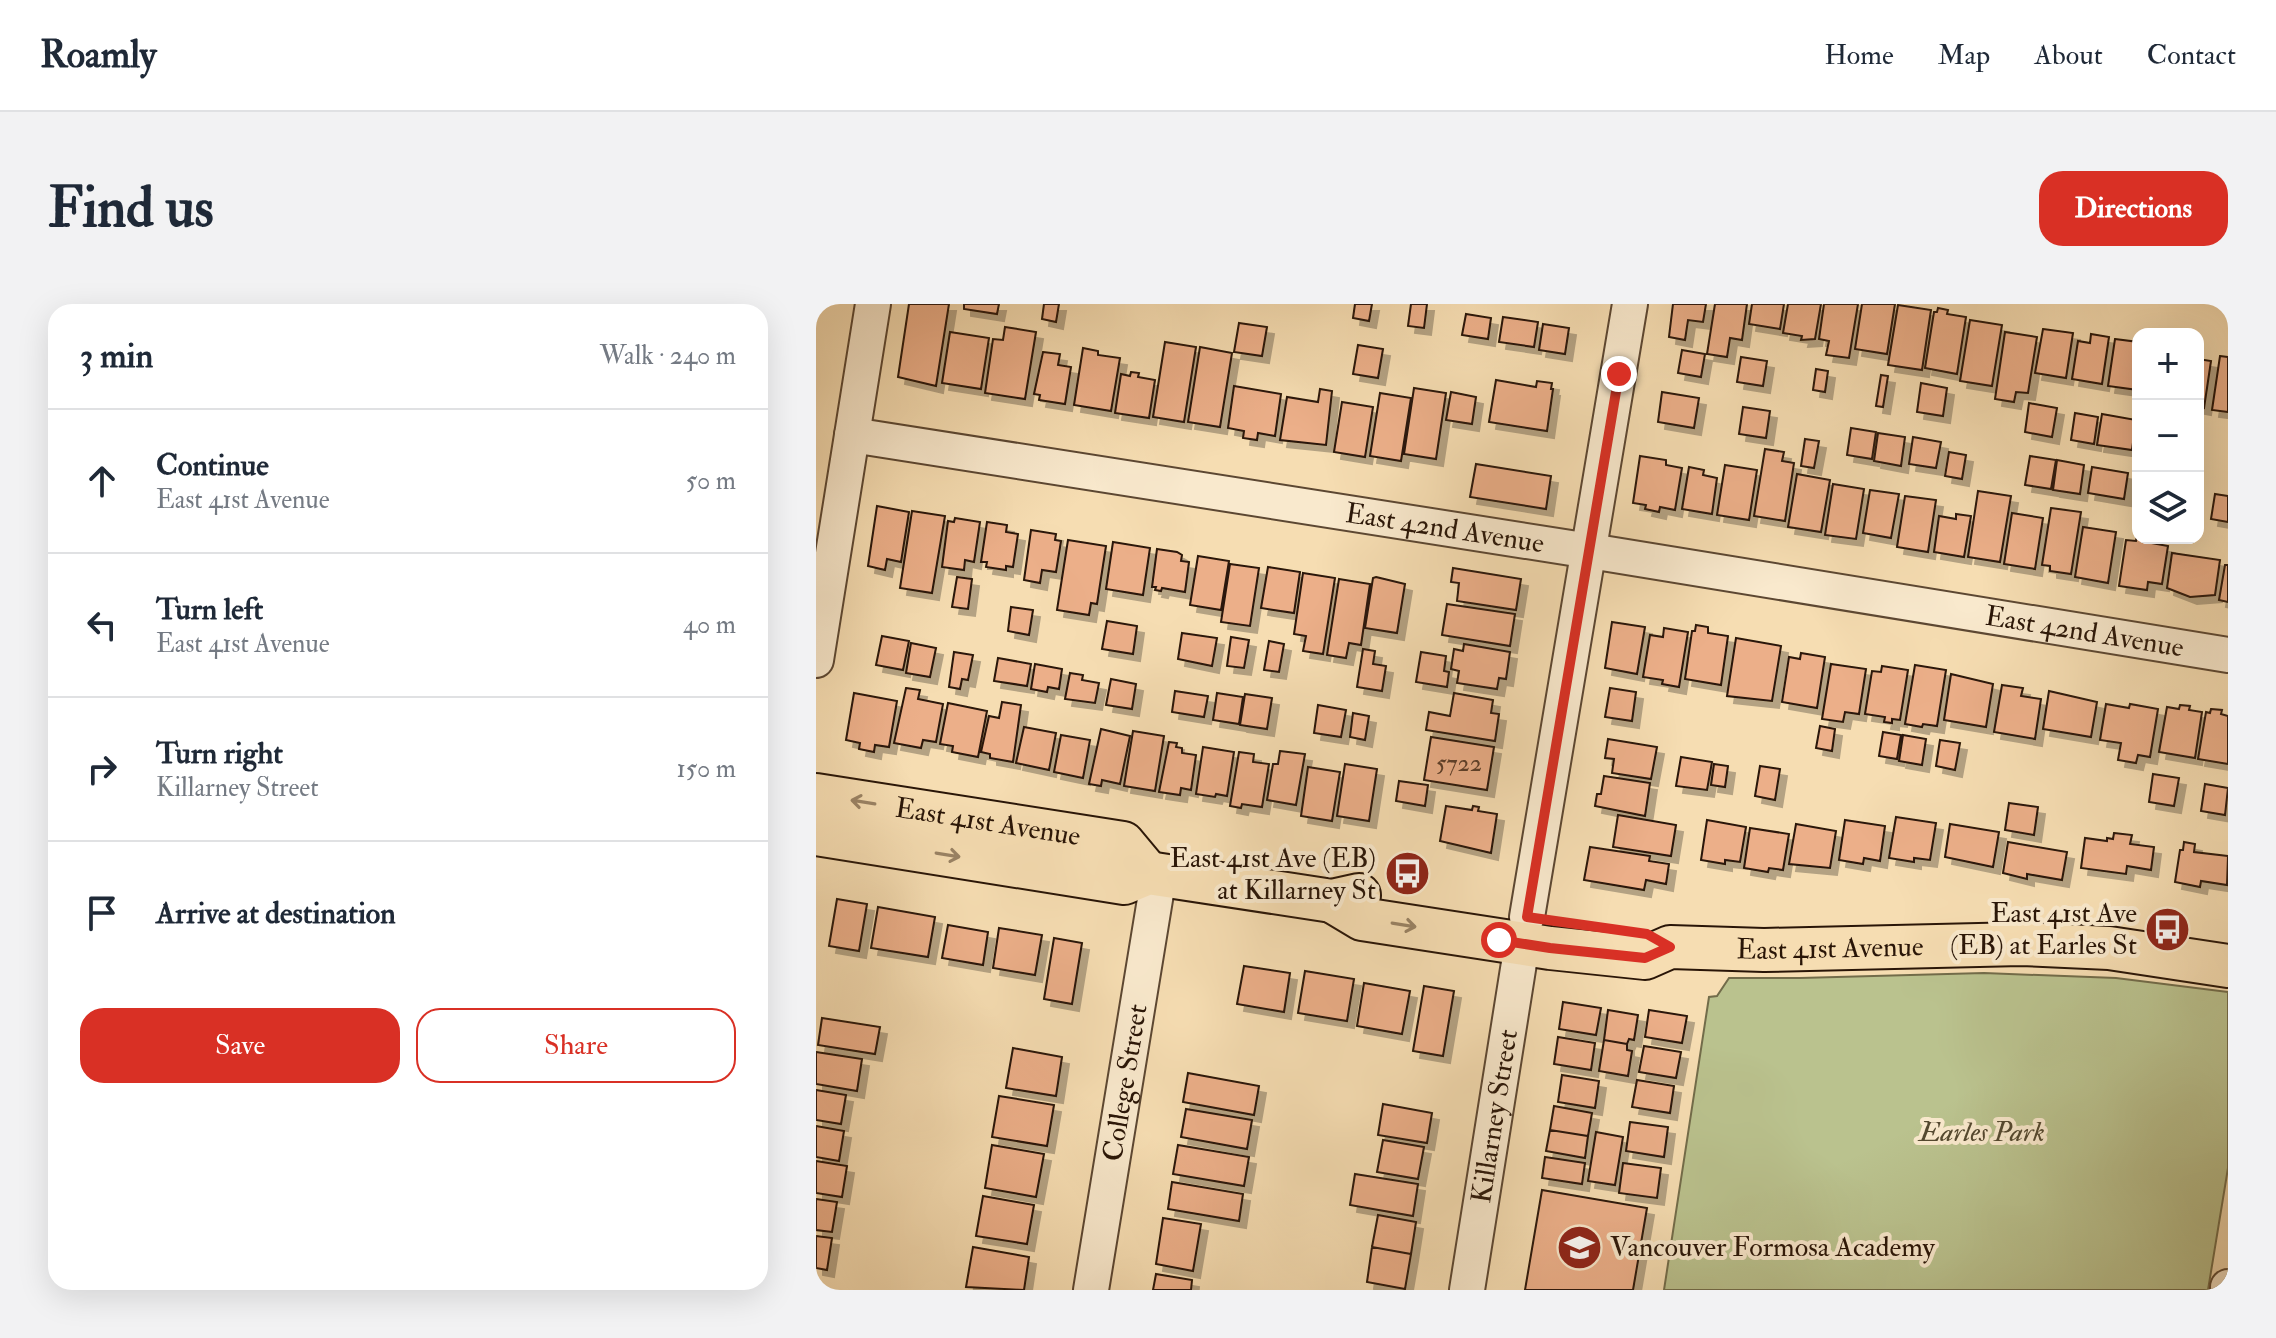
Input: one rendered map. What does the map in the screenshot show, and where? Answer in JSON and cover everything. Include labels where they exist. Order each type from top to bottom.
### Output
[{"type":"main road","name":"East 41st Avenue","points":[[816,795],[1123,843],[1153,874]]},
{"type":"main road","name":"East 41st Avenue","points":[[816,834],[1124,883],[1153,874],[1332,901],[1362,919],[1525,930],[1645,958],[1670,947],[1776,950],[2021,944],[2109,948],[2228,966]]},
{"type":"street","points":[[816,660],[873,304]]},
{"type":"street","name":"Killarney Street","points":[[1467,1290],[1630,304]]},
{"type":"street","name":"East 42nd Avenue","points":[[852,435],[2228,655]]},
{"type":"street","name":"College Street","points":[[1091,1290],[1153,874]]},
{"type":"green space","name":"Earles Park","points":[[1984,973],[2116,978],[2228,992],[2228,1168],[2208,1290],[1664,1290],[1709,997],[1717,996],[1729,978]]},
{"type":"building","points":[[909,304],[949,304],[936,386],[898,377]]},
{"type":"building","points":[[964,304],[999,304],[997,314],[964,309]]},
{"type":"building","points":[[1044,304],[1059,304],[1056,322],[1042,319]]},
{"type":"building","points":[[1355,304],[1372,304],[1369,321],[1353,318]]},
{"type":"building","points":[[1411,304],[1427,304],[1424,328],[1408,326]]},
{"type":"building","points":[[1673,304],[1706,304],[1703,322],[1688,320],[1685,340],[1669,337]]},
{"type":"building","points":[[1715,304],[1747,304],[1742,340],[1730,338],[1727,357],[1707,354]]},
{"type":"building","points":[[1752,304],[1784,304],[1780,329],[1749,324]]},
{"type":"building","points":[[1788,304],[1821,304],[1815,339],[1801,340],[1802,336],[1783,333]]},
{"type":"building","points":[[1824,304],[1858,304],[1849,358],[1826,355],[1829,341],[1819,339]]},
{"type":"building","points":[[1862,304],[1895,304],[1887,354],[1855,349]]},
{"type":"building","points":[[1898,305],[1931,310],[1922,370],[1888,365]]},
{"type":"building","points":[[1938,308],[1948,310],[1947,314],[1966,317],[1957,374],[1925,368],[1934,312]]},
{"type":"building","points":[[1466,314],[1491,318],[1488,339],[1462,335]]},
{"type":"building","points":[[1503,317],[1538,322],[1534,347],[1499,342]]},
{"type":"building","points":[[1970,320],[2002,325],[1992,386],[1960,381]]},
{"type":"building","points":[[1239,323],[1267,327],[1262,356],[1234,352]]},
{"type":"building","points":[[1543,324],[1569,328],[1565,354],[1539,350]]},
{"type":"building","points":[[1005,327],[1036,332],[1025,399],[985,393],[993,339],[1003,340]]},
{"type":"building","points":[[2043,329],[2073,333],[2066,378],[2035,373]]},
{"type":"building","points":[[950,332],[989,338],[981,389],[942,383]]},
{"type":"building","points":[[2005,332],[2037,337],[2028,393],[2016,392],[2014,402],[1995,399]]},
{"type":"building","points":[[2091,334],[2109,337],[2102,384],[2072,379],[2078,341],[2090,343]]},
{"type":"building","points":[[2115,339],[2132,341],[2132,389],[2108,386]]},
{"type":"building","points":[[1165,342],[1196,347],[1184,422],[1153,417]]},
{"type":"building","points":[[1358,345],[1383,349],[1378,378],[1353,374]]},
{"type":"building","points":[[1200,347],[1232,353],[1220,427],[1188,422]]},
{"type":"building","points":[[1083,348],[1098,351],[1098,355],[1120,358],[1111,411],[1074,405]]},
{"type":"building","points":[[1682,350],[1705,354],[1701,377],[1678,373]]},
{"type":"building","points":[[1043,352],[1060,354],[1058,365],[1071,367],[1065,404],[1039,400],[1040,395],[1034,394]]},
{"type":"building","points":[[2220,356],[2228,357],[2228,412],[2212,410]]},
{"type":"building","points":[[1741,357],[1767,361],[1763,386],[1737,382]]},
{"type":"building","points":[[2204,360],[2211,361],[2204,408]]},
{"type":"building","points":[[1816,369],[1828,371],[1825,392],[1813,390]]},
{"type":"building","points":[[1131,372],[1139,373],[1138,377],[1155,380],[1149,418],[1115,413],[1121,374],[1130,376]]},
{"type":"building","points":[[1881,375],[1888,376],[1883,407],[1876,406]]},
{"type":"building","points":[[1496,380],[1536,387],[1537,381],[1552,383],[1547,431],[1489,422]]},
{"type":"building","points":[[1921,383],[1947,388],[1943,416],[1917,412]]},
{"type":"building","points":[[1234,386],[1281,394],[1275,436],[1258,433],[1257,440],[1243,438],[1244,431],[1228,428]]},
{"type":"building","points":[[1414,388],[1446,393],[1436,459],[1404,454]]},
{"type":"building","points":[[1320,389],[1332,391],[1326,445],[1280,440],[1287,397],[1318,402]]},
{"type":"building","points":[[1451,392],[1476,397],[1472,424],[1446,420]]},
{"type":"building","points":[[1662,392],[1699,398],[1694,428],[1658,422]]},
{"type":"building","points":[[1380,393],[1411,398],[1401,461],[1370,456]]},
{"type":"building","points":[[1342,402],[1373,407],[1365,457],[1334,452]]},
{"type":"building","points":[[2029,403],[2057,408],[2052,437],[2025,432]]},
{"type":"building","points":[[1743,407],[1770,411],[1766,438],[1739,434]]},
{"type":"building","points":[[2075,413],[2098,417],[2094,444],[2071,440]]},
{"type":"building","points":[[2102,414],[2132,419],[2132,450],[2097,445]]},
{"type":"building","points":[[1851,428],[1876,432],[1872,459],[1847,455]]},
{"type":"building","points":[[1878,433],[1905,437],[1901,466],[1874,461]]},
{"type":"building","points":[[1913,437],[1941,442],[1936,468],[1909,464]]},
{"type":"building","points":[[1805,439],[1819,441],[1814,468],[1801,466]]},
{"type":"building","points":[[1765,449],[1784,452],[1782,461],[1794,463],[1785,521],[1754,516]]},
{"type":"building","points":[[1949,452],[1966,455],[1962,479],[1945,476]]},
{"type":"building","points":[[1640,456],[1666,460],[1666,465],[1682,468],[1675,510],[1660,507],[1659,512],[1633,503]]},
{"type":"building","points":[[2030,456],[2056,460],[2051,489],[2025,485]]},
{"type":"building","points":[[2057,460],[2084,465],[2080,494],[2053,490]]},
{"type":"building","points":[[1476,464],[1551,476],[1546,509],[1470,497]]},
{"type":"building","points":[[1725,465],[1757,470],[1749,520],[1717,515]]},
{"type":"building","points":[[1689,467],[1704,470],[1703,475],[1717,478],[1712,514],[1682,509]]},
{"type":"building","points":[[2092,467],[2128,473],[2124,499],[2088,493]]},
{"type":"building","points":[[1797,474],[1830,480],[1821,532],[1788,527]]},
{"type":"building","points":[[1833,484],[1864,489],[1856,539],[1825,535]]},
{"type":"building","points":[[1870,490],[1899,494],[1891,538],[1863,533]]},
{"type":"building","points":[[1978,491],[2011,496],[2000,562],[1968,557]]},
{"type":"building","points":[[2215,494],[2228,496],[2228,522],[2211,519]]},
{"type":"building","points":[[1905,496],[1936,500],[1928,552],[1897,547]]},
{"type":"building","points":[[877,506],[909,512],[901,562],[887,559],[885,570],[868,566]]},
{"type":"building","points":[[2051,508],[2081,512],[2071,574],[2050,571],[2050,566],[2042,565]]},
{"type":"building","points":[[912,511],[945,516],[932,593],[900,588]]},
{"type":"building","points":[[2012,513],[2043,518],[2035,569],[2004,564]]},
{"type":"building","points":[[1956,514],[1971,516],[1964,557],[1934,552],[1939,516],[1956,519]]},
{"type":"building","points":[[955,518],[980,522],[974,562],[965,560],[964,570],[942,567],[948,521],[954,522]]},
{"type":"building","points":[[987,522],[1007,525],[1006,532],[1018,534],[1013,567],[1006,566],[1006,570],[986,567],[987,562],[981,562]]},
{"type":"building","points":[[2083,527],[2116,532],[2108,583],[2075,577]]},
{"type":"building","points":[[1031,530],[1056,534],[1055,540],[1061,541],[1056,572],[1042,570],[1040,583],[1024,580]]},
{"type":"building","points":[[1068,540],[1106,546],[1097,604],[1091,603],[1089,615],[1057,610]]},
{"type":"building","points":[[2126,540],[2132,541],[2132,544],[2168,546],[2162,584],[2148,582],[2147,590],[2119,586]]},
{"type":"building","points":[[1113,542],[1150,548],[1143,595],[1106,589]]},
{"type":"building","points":[[1157,549],[1177,552],[1182,555],[1181,561],[1189,562],[1185,592],[1162,588],[1161,591],[1152,587]]},
{"type":"building","points":[[2172,553],[2220,560],[2215,595],[2190,597],[2167,588]]},
{"type":"building","points":[[1198,556],[1229,561],[1221,610],[1190,605]]},
{"type":"building","points":[[1230,564],[1259,568],[1250,626],[1221,622]]},
{"type":"building","points":[[2225,565],[2228,565],[2228,602],[2219,600]]},
{"type":"building","points":[[1268,567],[1300,572],[1294,613],[1261,608]]},
{"type":"building","points":[[1453,568],[1521,579],[1516,610],[1457,601],[1459,583],[1451,582]]},
{"type":"building","points":[[1303,573],[1335,578],[1323,654],[1303,651],[1306,636],[1294,634]]},
{"type":"building","points":[[957,577],[972,579],[968,609],[952,607]]},
{"type":"building","points":[[1373,578],[1405,584],[1397,633],[1365,628]]},
{"type":"building","points":[[1339,579],[1370,584],[1361,645],[1349,643],[1346,658],[1327,655]]},
{"type":"building","points":[[1447,604],[1515,614],[1510,646],[1442,635]]},
{"type":"building","points":[[1011,607],[1033,610],[1029,635],[1008,631]]},
{"type":"building","points":[[1107,621],[1137,626],[1133,654],[1102,649]]},
{"type":"building","points":[[1612,622],[1645,627],[1637,674],[1605,668]]},
{"type":"building","points":[[1696,625],[1708,627],[1708,633],[1728,636],[1721,685],[1685,679],[1692,631],[1695,631]]},
{"type":"building","points":[[1664,628],[1688,632],[1679,687],[1662,684],[1663,680],[1643,677],[1650,635],[1663,637]]},
{"type":"building","points":[[1182,633],[1217,638],[1212,666],[1178,659]]},
{"type":"building","points":[[882,636],[909,641],[903,670],[876,665]]},
{"type":"building","points":[[1231,637],[1249,640],[1244,668],[1227,666]]},
{"type":"building","points":[[1736,638],[1781,646],[1772,701],[1727,696]]},
{"type":"building","points":[[1269,641],[1284,644],[1279,672],[1264,670]]},
{"type":"building","points":[[911,643],[936,648],[930,677],[906,673]]},
{"type":"building","points":[[1464,644],[1510,652],[1506,679],[1499,678],[1497,689],[1457,683],[1459,671],[1451,669],[1454,649],[1463,651]]},
{"type":"building","points":[[1363,649],[1375,651],[1373,664],[1386,666],[1382,691],[1357,687]]},
{"type":"building","points":[[954,652],[973,655],[968,680],[962,679],[960,689],[949,687]]},
{"type":"building","points":[[1421,652],[1446,656],[1444,671],[1449,672],[1447,687],[1416,682]]},
{"type":"building","points":[[1801,653],[1825,657],[1817,708],[1782,702],[1789,657],[1800,659]]},
{"type":"building","points":[[998,658],[1031,664],[1027,686],[994,681]]},
{"type":"building","points":[[1035,664],[1062,669],[1059,689],[1048,687],[1047,692],[1031,689]]},
{"type":"building","points":[[1831,664],[1866,669],[1859,714],[1845,712],[1843,722],[1822,719]]},
{"type":"building","points":[[1915,665],[1946,670],[1937,726],[1905,724]]},
{"type":"building","points":[[1882,666],[1908,670],[1900,720],[1892,719],[1892,723],[1884,722],[1885,717],[1865,714],[1872,671],[1881,672]]},
{"type":"building","points":[[1070,673],[1083,675],[1082,680],[1099,683],[1095,703],[1065,699]]},
{"type":"building","points":[[1951,674],[1993,684],[1986,727],[1944,720]]},
{"type":"building","points":[[1111,679],[1136,684],[1132,709],[1106,705]]},
{"type":"building","points":[[2002,685],[2023,688],[2021,696],[2041,699],[2035,739],[1994,732]]},
{"type":"building","points":[[906,688],[920,690],[918,699],[943,704],[936,742],[923,740],[921,748],[894,743]]},
{"type":"building","points":[[1610,688],[1636,692],[1632,721],[1605,717]]},
{"type":"building","points":[[1175,691],[1208,696],[1204,717],[1172,712]]},
{"type":"building","points":[[2049,691],[2097,702],[2091,737],[2043,729]]},
{"type":"building","points":[[854,693],[897,701],[889,747],[875,745],[874,752],[859,749],[860,743],[846,740]]},
{"type":"building","points":[[1217,693],[1243,697],[1239,724],[1213,720]]},
{"type":"building","points":[[1454,693],[1493,700],[1491,713],[1499,714],[1495,741],[1426,730],[1429,712],[1450,716]]},
{"type":"building","points":[[1245,694],[1272,698],[1267,729],[1240,725]]},
{"type":"building","points":[[1002,702],[1021,705],[1013,762],[990,758],[990,754],[981,752],[989,716],[999,718]]},
{"type":"building","points":[[948,703],[987,711],[978,757],[952,752],[953,746],[940,744]]},
{"type":"building","points":[[2106,704],[2158,709],[2150,757],[2138,755],[2136,763],[2118,760],[2121,743],[2100,740]]},
{"type":"building","points":[[1318,705],[1346,710],[1341,737],[1314,733]]},
{"type":"building","points":[[2180,705],[2202,712],[2195,758],[2159,752],[2167,707],[2179,709]]},
{"type":"building","points":[[2211,709],[2222,710],[2221,714],[2228,716],[2228,764],[2198,759],[2206,712],[2210,713]]},
{"type":"building","points":[[1353,713],[1369,716],[1365,740],[1350,737]]},
{"type":"building","points":[[1820,726],[1835,729],[1832,751],[1816,748]]},
{"type":"building","points":[[1024,727],[1056,733],[1049,770],[1016,763]]},
{"type":"building","points":[[1101,729],[1130,736],[1120,784],[1102,780],[1101,786],[1089,784]]},
{"type":"building","points":[[1133,731],[1164,736],[1155,791],[1124,786]]},
{"type":"building","points":[[1883,732],[1901,735],[1897,759],[1879,756]]},
{"type":"building","points":[[1061,735],[1090,740],[1083,778],[1054,772]]},
{"type":"building","points":[[1903,735],[1926,739],[1922,765],[1899,761]]},
{"type":"building","points":[[1431,737],[1494,747],[1487,790],[1424,780]]},
{"type":"building","points":[[1608,739],[1657,747],[1651,779],[1612,773],[1614,759],[1605,758]]},
{"type":"building","points":[[1940,740],[1960,743],[1955,770],[1936,766]]},
{"type":"building","points":[[1169,742],[1177,743],[1176,747],[1182,748],[1182,753],[1196,755],[1191,790],[1181,788],[1180,795],[1159,792]]},
{"type":"building","points":[[1203,747],[1234,752],[1227,796],[1196,794]]},
{"type":"building","points":[[1280,751],[1305,754],[1296,805],[1267,800],[1273,764],[1278,764]]},
{"type":"building","points":[[1239,752],[1254,754],[1253,762],[1269,764],[1262,807],[1230,806]]},
{"type":"building","points":[[1681,757],[1712,762],[1707,790],[1676,786]]},
{"type":"building","points":[[1345,764],[1377,769],[1369,821],[1337,816]]},
{"type":"building","points":[[1714,764],[1728,766],[1725,787],[1711,785]]},
{"type":"building","points":[[1760,766],[1780,769],[1775,800],[1755,796]]},
{"type":"building","points":[[1308,767],[1340,772],[1332,821],[1301,816]]},
{"type":"building","points":[[2153,774],[2179,778],[2174,806],[2149,802]]},
{"type":"building","points":[[1604,776],[1650,783],[1645,816],[1595,806]]},
{"type":"building","points":[[1399,781],[1428,785],[1425,806],[1396,801]]},
{"type":"building","points":[[2205,784],[2228,788],[2225,815],[2201,811]]},
{"type":"building","points":[[2009,803],[2038,807],[2034,835],[2005,830]]},
{"type":"building","points":[[1446,806],[1472,810],[1473,806],[1479,807],[1478,811],[1497,814],[1491,853],[1440,841]]},
{"type":"building","points":[[1618,815],[1676,825],[1671,856],[1613,847]]},
{"type":"building","points":[[1896,817],[1936,823],[1930,860],[1914,858],[1914,862],[1889,858]]},
{"type":"building","points":[[1707,820],[1746,827],[1740,862],[1725,860],[1725,864],[1701,860]]},
{"type":"building","points":[[1845,820],[1885,826],[1880,861],[1864,858],[1863,864],[1839,860]]},
{"type":"building","points":[[1796,824],[1836,831],[1830,868],[1789,864]]},
{"type":"building","points":[[1950,824],[1999,832],[1993,867],[1945,857]]},
{"type":"building","points":[[1750,828],[1789,834],[1783,870],[1769,868],[1768,872],[1744,868]]},
{"type":"building","points":[[2114,833],[2132,835],[2130,844],[2154,847],[2151,870],[2127,866],[2126,874],[2081,868],[2085,838],[2107,841],[2107,838],[2113,839]]},
{"type":"building","points":[[2008,842],[2067,852],[2062,880],[2027,874],[2027,879],[2003,873]]},
{"type":"building","points":[[2184,842],[2195,844],[2194,852],[2228,856],[2227,885],[2201,881],[2200,887],[2175,882]]},
{"type":"building","points":[[1590,847],[1650,856],[1649,861],[1669,864],[1666,884],[1646,880],[1644,890],[1584,880]]},
{"type":"building","points":[[837,899],[867,904],[859,951],[829,946]]},
{"type":"building","points":[[878,907],[935,917],[928,957],[871,948]]},
{"type":"building","points":[[948,925],[988,932],[983,965],[942,958]]},
{"type":"building","points":[[999,928],[1042,935],[1035,975],[993,968]]},
{"type":"building","points":[[1054,938],[1082,943],[1072,1004],[1044,999]]},
{"type":"building","points":[[1244,966],[1290,973],[1284,1012],[1237,1004]]},
{"type":"building","points":[[1305,971],[1354,979],[1347,1021],[1298,1013]]},
{"type":"building","points":[[1364,983],[1410,991],[1402,1034],[1357,1026]]},
{"type":"building","points":[[1424,986],[1454,991],[1443,1056],[1413,1051]]},
{"type":"building","points":[[1563,1002],[1601,1008],[1596,1035],[1559,1029]]},
{"type":"building","points":[[1608,1010],[1638,1015],[1634,1040],[1629,1039],[1627,1044],[1604,1040]]},
{"type":"building","points":[[1649,1010],[1687,1016],[1682,1043],[1645,1037]]},
{"type":"building","points":[[822,1018],[880,1027],[875,1054],[818,1045]]},
{"type":"building","points":[[1558,1037],[1595,1043],[1591,1070],[1554,1064]]},
{"type":"building","points":[[1604,1040],[1627,1044],[1627,1050],[1632,1051],[1628,1076],[1599,1071]]},
{"type":"building","points":[[1644,1046],[1681,1052],[1676,1078],[1639,1072]]},
{"type":"building","points":[[1013,1048],[1062,1057],[1056,1096],[1006,1088]]},
{"type":"building","points":[[816,1052],[862,1059],[857,1091],[816,1084]]},
{"type":"building","points":[[1188,1073],[1259,1086],[1254,1115],[1183,1102]]},
{"type":"building","points":[[1562,1075],[1599,1081],[1595,1108],[1558,1102]]},
{"type":"building","points":[[1637,1080],[1674,1086],[1670,1113],[1632,1107]]},
{"type":"building","points":[[816,1090],[846,1095],[841,1124],[816,1120]]},
{"type":"building","points":[[999,1096],[1054,1105],[1047,1146],[992,1137]]},
{"type":"building","points":[[1383,1104],[1432,1113],[1427,1143],[1378,1135]]},
{"type":"building","points":[[1554,1106],[1592,1113],[1588,1136],[1550,1130]]},
{"type":"building","points":[[1186,1109],[1252,1120],[1247,1149],[1181,1137]]},
{"type":"building","points":[[1630,1122],[1668,1127],[1664,1157],[1626,1151]]},
{"type":"building","points":[[816,1126],[844,1131],[839,1161],[816,1157]]},
{"type":"building","points":[[1550,1130],[1588,1136],[1585,1158],[1546,1151]]},
{"type":"building","points":[[1596,1132],[1623,1137],[1615,1185],[1588,1181]]},
{"type":"building","points":[[1383,1140],[1424,1147],[1418,1179],[1377,1172]]},
{"type":"building","points":[[992,1145],[1044,1154],[1036,1197],[985,1188]]},
{"type":"building","points":[[1178,1145],[1249,1157],[1244,1186],[1173,1174]]},
{"type":"building","points":[[1545,1157],[1585,1163],[1582,1184],[1542,1178]]},
{"type":"building","points":[[816,1161],[847,1166],[842,1197],[816,1193]]},
{"type":"building","points":[[1623,1163],[1661,1168],[1657,1198],[1619,1193]]},
{"type":"building","points":[[1355,1174],[1418,1184],[1413,1216],[1350,1205]]},
{"type":"building","points":[[1172,1182],[1243,1194],[1239,1221],[1168,1209]]},
{"type":"building","points":[[1542,1190],[1647,1208],[1633,1290],[1525,1290]]},
{"type":"building","points":[[983,1196],[1034,1205],[1027,1244],[976,1236]]},
{"type":"building","points":[[816,1199],[837,1202],[832,1232],[816,1230]]},
{"type":"building","points":[[1378,1215],[1416,1222],[1411,1254],[1372,1247]]},
{"type":"building","points":[[1163,1218],[1201,1224],[1193,1271],[1156,1264]]},
{"type":"building","points":[[816,1236],[832,1238],[827,1270],[816,1268]]},
{"type":"building","points":[[973,1247],[1029,1257],[1024,1290],[966,1287]]},
{"type":"building","points":[[1372,1247],[1411,1254],[1405,1289],[1367,1282]]},
{"type":"building","points":[[1156,1274],[1192,1280],[1191,1290],[1153,1290]]},
{"type":"place","name":"East 41st Ave (EB) at Killarney St","points":[[1407,874]]},
{"type":"place","name":"East 41st Ave (EB) at Earles St","points":[[2168,929]]},
{"type":"place","name":"Vancouver Formosa Academy","points":[[1579,1247]]},
{"type":"route","points":[[1499,940],[1645,958],[1670,947],[1647,934],[1527,917],[1619,374]]}]
